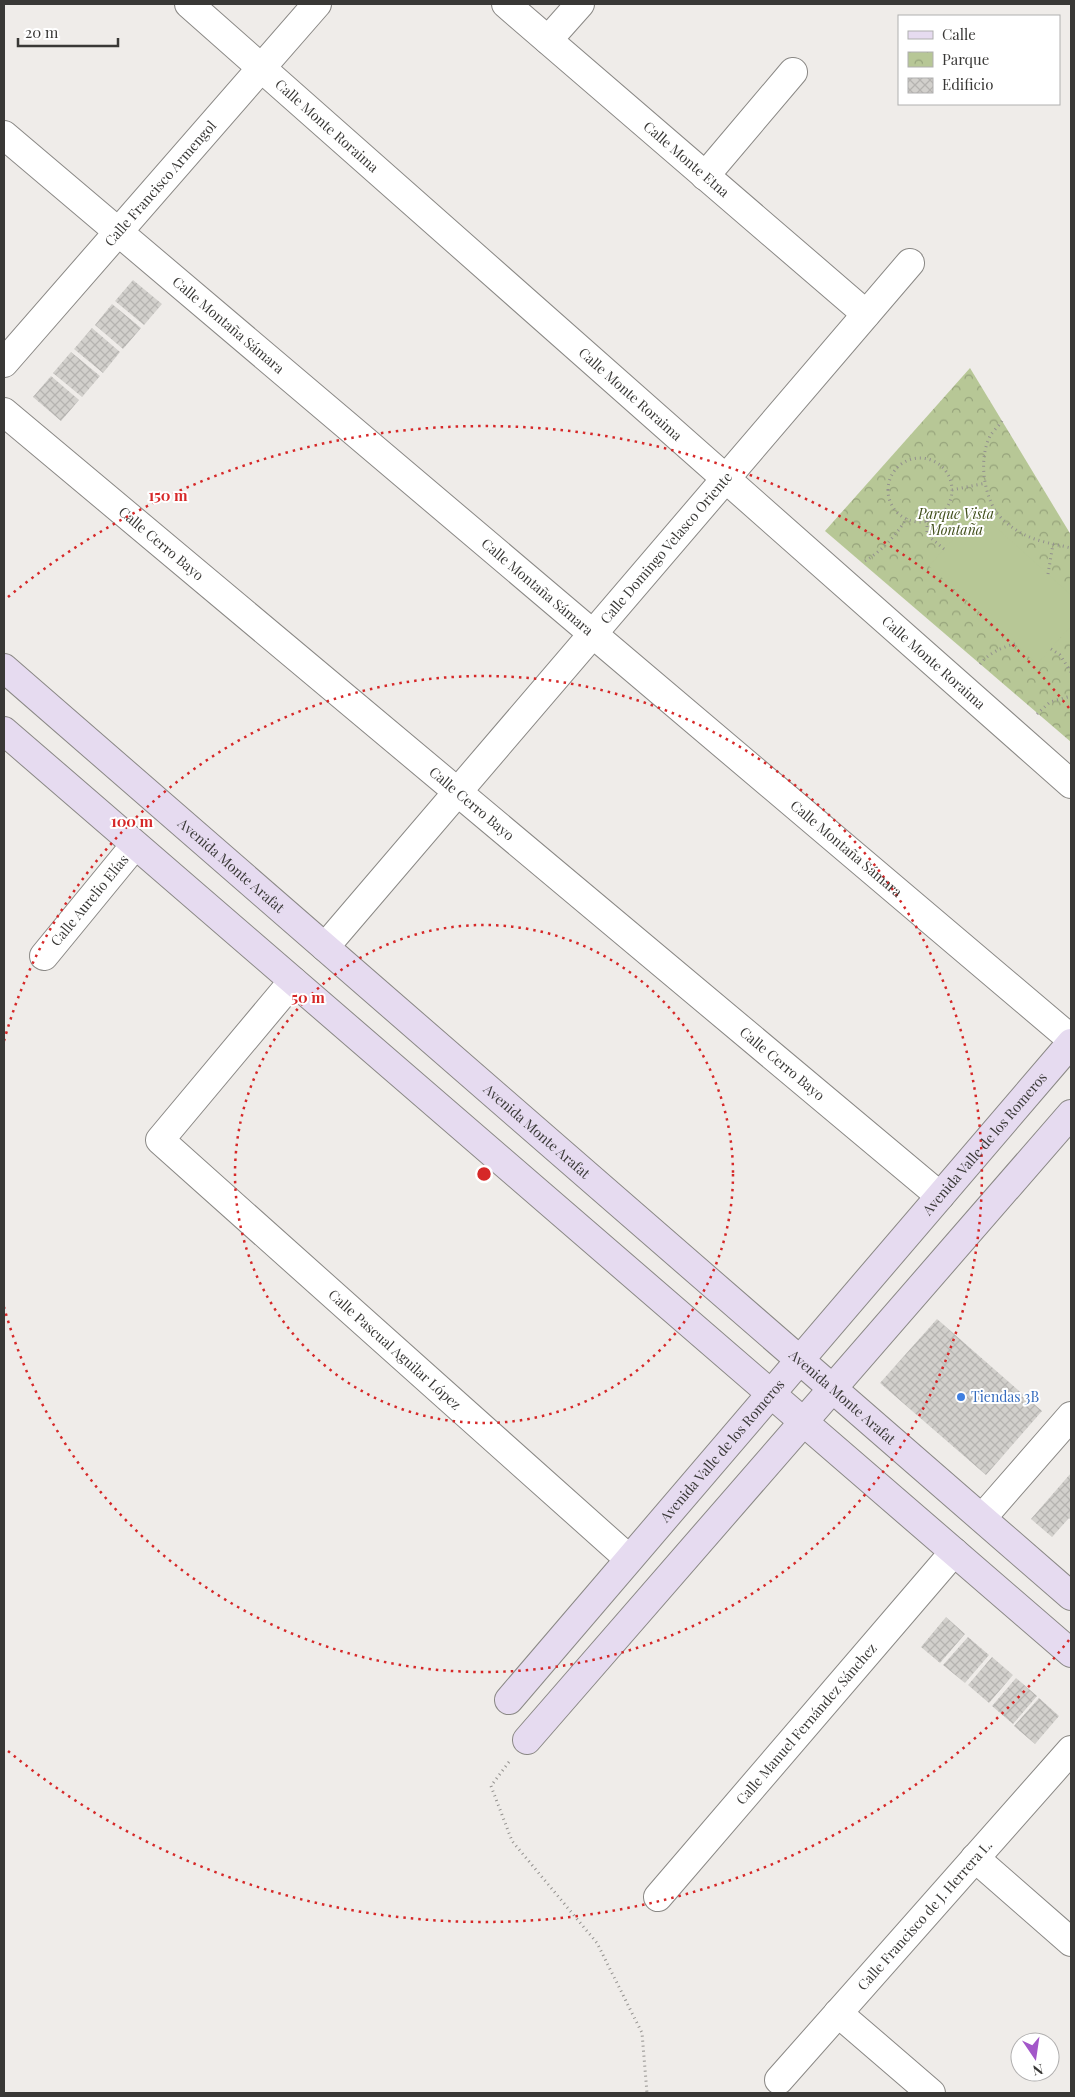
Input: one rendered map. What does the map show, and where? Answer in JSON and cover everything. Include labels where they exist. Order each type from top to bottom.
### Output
[{"type":"street","name":"Calle Monte Roraima","points":[[189,4],[1071,784]]},
{"type":"street","name":"Calle Francisco Armengol","points":[[4,363],[317,4]]},
{"type":"street","name":"Calle Monte Etna","points":[[506,4],[866,314]]},
{"type":"street","points":[[548,40],[580,4]]},
{"type":"street","points":[[705,176],[793,72]]},
{"type":"street","name":"Calle Montaña Sámara","points":[[4,135],[1071,1041]]},
{"type":"street","name":"Calle Domingo Velasco Oriente","points":[[325,947],[910,263]]},
{"type":"street","name":"Calle Cerro Bayo","points":[[4,412],[940,1196]]},
{"type":"street","name":"Avenida Monte Arafat","points":[[4,668],[1071,1596]]},
{"type":"street","points":[[4,732],[1071,1653]]},
{"type":"street","name":"Calle Aurelio Elías","points":[[44,956],[136,845]]},
{"type":"street","name":"Calle Pascual Aguilar López","points":[[293,981],[160,1140],[629,1559]]},
{"type":"street","name":"Avenida Valle de los Romeros","points":[[509,1700],[1071,1041]]},
{"type":"street","points":[[520,1748],[1071,1114]]},
{"type":"street","points":[[982,1518],[1071,1416]]},
{"type":"street","name":"Calle Manuel Fernández Sánchez","points":[[658,1897],[954,1552]]},
{"type":"street","points":[[559,1641],[589,1669]]},
{"type":"street","name":"Calle Francisco de J. Herrera L.","points":[[779,2080],[1071,1750]]},
{"type":"street","points":[[975,1858],[1071,1942]]},
{"type":"street","points":[[838,2013],[930,2093]]},
{"type":"path","points":[[1002,421],[990,436],[983,464],[986,483],[996,512],[1006,522],[1030,537],[1071,548]]},
{"type":"path","points":[[914,459],[927,459],[939,464],[947,472],[952,484],[952,490],[952,496],[947,508],[938,517],[927,521],[914,522],[902,517],[894,508],[889,497],[889,484],[894,472],[903,464],[914,459]]},
{"type":"path","points":[[952,490],[986,483]]},
{"type":"path","points":[[836,575],[875,555],[899,531],[907,518]]},
{"type":"path","points":[[927,521],[927,536],[944,549]]},
{"type":"path","points":[[1048,574],[1054,544]]},
{"type":"path","points":[[977,668],[984,660],[1004,647],[1015,644]]},
{"type":"path","points":[[1051,649],[1060,656],[1071,672]]},
{"type":"path","points":[[1034,716],[1050,702],[1071,696]]},
{"type":"path","points":[[520,1748],[491,1786],[512,1841],[596,1943],[642,2033],[647,2093]]},
{"type":"green space","name":"Parque Vista Montaña","points":[[970,368],[1071,535],[1071,742],[825,531]]},
{"type":"green space","points":[[978,511],[1071,595],[1071,626],[1037,664],[929,566]]},
{"type":"building","points":[[133,280],[162,304],[144,325],[115,301]]},
{"type":"building","points":[[112,304],[141,328],[123,349],[95,325]]},
{"type":"building","points":[[92,328],[120,352],[103,373],[74,349]]},
{"type":"building","points":[[71,352],[100,376],[82,397],[53,373]]},
{"type":"building","points":[[51,376],[79,400],[61,421],[33,397]]},
{"type":"building","name":"Tiendas 3B","points":[[937,1319],[1042,1411],[986,1475],[880,1383]]},
{"type":"building","points":[[1071,1473],[1071,1520],[1069,1518],[1052,1537],[1031,1519]]},
{"type":"building","points":[[946,1617],[965,1634],[940,1663],[921,1647]]},
{"type":"building","points":[[968,1637],[989,1655],[965,1683],[943,1665]]},
{"type":"building","points":[[992,1657],[1013,1675],[989,1703],[968,1685]]},
{"type":"building","points":[[1016,1678],[1037,1696],[1013,1724],[992,1706]]},
{"type":"building","points":[[1039,1698],[1059,1716],[1035,1744],[1014,1726]]},
{"type":"place","name":"Tiendas 3B","points":[[961,1397]]}]
